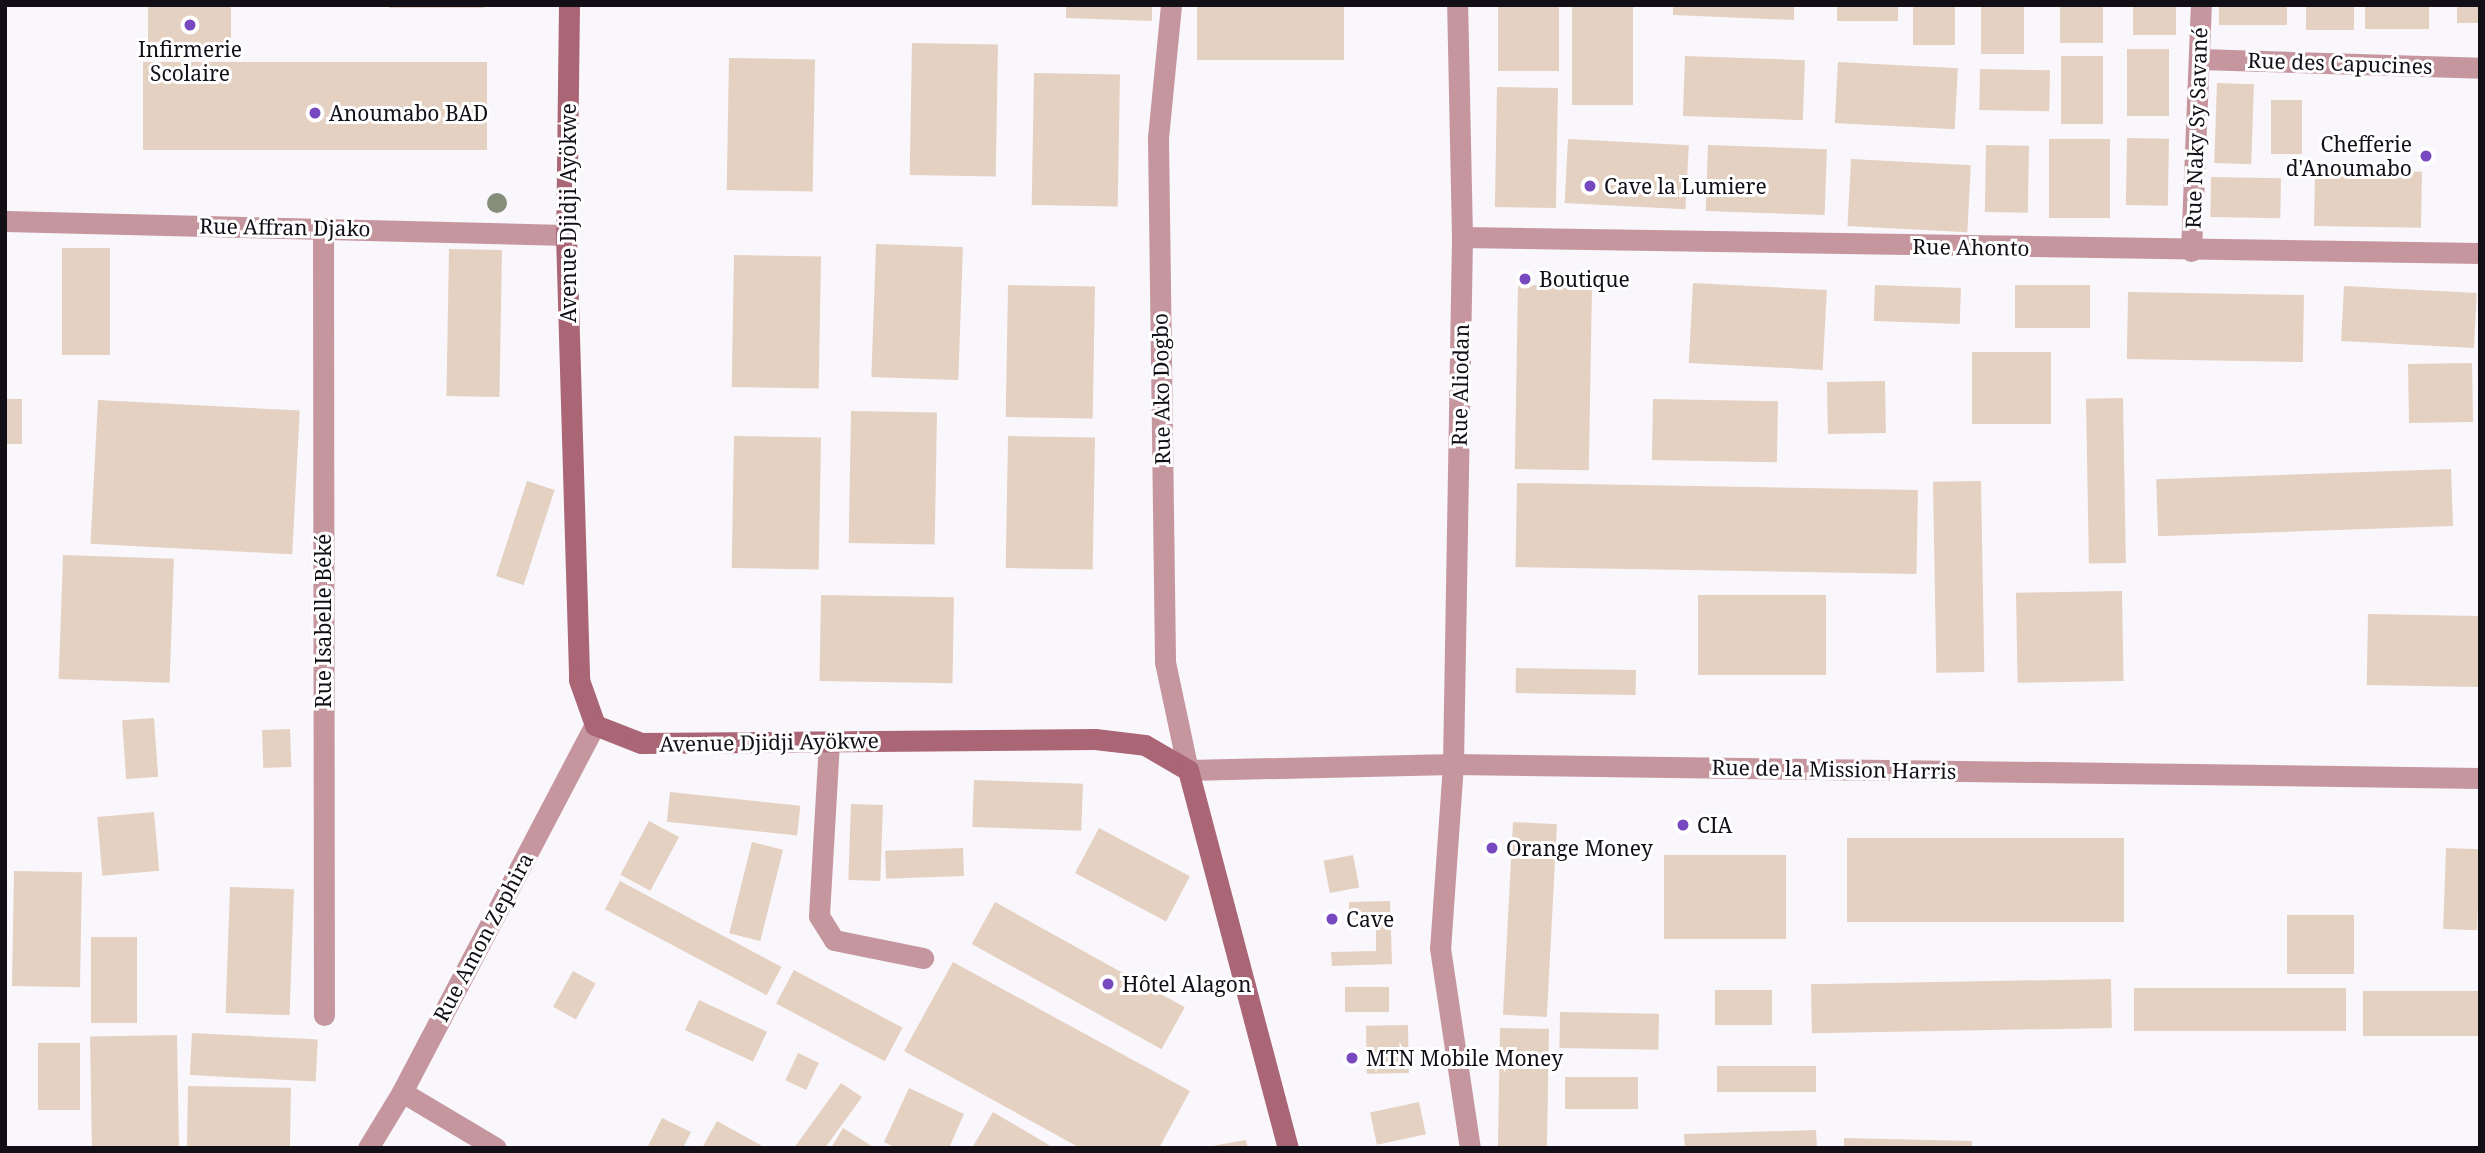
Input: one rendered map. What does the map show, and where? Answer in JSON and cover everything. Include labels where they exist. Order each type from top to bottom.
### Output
[{"type":"street","name":"Avenue Djidji Ayökwe","points":[[569,5],[566,235],[579,680],[595,725],[641,743],[1095,739],[1145,745],[1188,770]]},
{"type":"street","name":"Rue Ako Dogbo","points":[[1171,5],[1158,138],[1165,662],[1188,770]]},
{"type":"street","name":"Rue Aliodan","points":[[1457,5],[1462,237],[1453,764],[1440,948],[1470,1148]]},
{"type":"street","name":"Rue Naky Sy Savané","points":[[2191,251],[2201,5]]},
{"type":"street","name":"Rue des Capucines","points":[[2200,59],[2480,68]]},
{"type":"street","name":"Rue Affran Djako","points":[[5,221],[566,235]]},
{"type":"street","name":"Rue Isabelle Béké","points":[[323,228],[324,1015]]},
{"type":"street","name":"Rue Ahonto","points":[[1462,237],[2191,251],[2480,253]]},
{"type":"street","name":"Rue Amon Zephira","points":[[368,1148],[402,1092],[595,725]]},
{"type":"street","points":[[829,742],[819,916],[834,940],[923,958]]},
{"type":"street","name":"Rue de la Mission Harris","points":[[1188,770],[1453,764],[2480,778]]},
{"type":"street","points":[[1188,770],[1288,1148]]},
{"type":"street","points":[[402,1092],[496,1148]]},
{"type":"building","name":"Infirmerie Scolaire","points":[[148,5],[231,5],[231,45],[148,45]]},
{"type":"building","points":[[389,5],[484,5],[484,8],[389,8]]},
{"type":"building","points":[[1066,5],[1152,5],[1152,21],[1066,18]]},
{"type":"building","points":[[1197,5],[1344,5],[1344,60],[1197,60]]},
{"type":"building","points":[[1498,5],[1559,5],[1559,71],[1498,71]]},
{"type":"building","points":[[1572,5],[1633,5],[1633,105],[1572,105]]},
{"type":"building","points":[[1673,5],[1794,5],[1794,20],[1673,15]]},
{"type":"building","points":[[1837,5],[1898,5],[1898,21],[1837,21]]},
{"type":"building","points":[[1913,5],[1955,5],[1955,45],[1913,45]]},
{"type":"building","points":[[1981,5],[2024,5],[2024,54],[1981,54]]},
{"type":"building","points":[[2060,5],[2103,5],[2103,43],[2060,43]]},
{"type":"building","points":[[2133,5],[2176,5],[2176,35],[2133,35]]},
{"type":"building","points":[[2219,5],[2287,5],[2287,25],[2219,25]]},
{"type":"building","points":[[2306,5],[2354,5],[2354,30],[2306,30]]},
{"type":"building","points":[[2365,5],[2429,5],[2429,29],[2365,29]]},
{"type":"building","points":[[2457,5],[2480,5],[2480,23],[2457,23]]},
{"type":"building","points":[[912,43],[998,45],[996,176],[910,175]]},
{"type":"building","points":[[2127,49],[2169,49],[2169,116],[2127,116]]},
{"type":"building","points":[[1685,56],[1805,60],[1803,120],[1683,116]]},
{"type":"building","points":[[2061,56],[2103,56],[2103,124],[2061,124]]},
{"type":"building","points":[[729,58],[815,60],[813,191],[727,190]]},
{"type":"building","name":"Anoumabo BAD","points":[[143,62],[487,62],[487,150],[143,150]]},
{"type":"building","points":[[1838,62],[1958,68],[1955,129],[1835,123]]},
{"type":"building","points":[[1980,69],[2050,70],[2049,111],[1979,110]]},
{"type":"building","points":[[1034,73],[1120,75],[1118,206],[1032,205]]},
{"type":"building","points":[[2217,83],[2254,84],[2251,164],[2214,163]]},
{"type":"building","points":[[1497,87],[1558,88],[1556,208],[1495,207]]},
{"type":"building","points":[[2271,100],[2302,100],[2302,154],[2271,154]]},
{"type":"building","points":[[2127,138],[2169,139],[2168,206],[2126,205]]},
{"type":"building","points":[[1568,139],[1689,145],[1685,209],[1565,203]]},
{"type":"building","points":[[2049,139],[2110,139],[2110,218],[2049,218]]},
{"type":"building","points":[[1708,145],[1827,149],[1825,215],[1706,211]]},
{"type":"building","points":[[1986,145],[2029,146],[2028,213],[1985,212]]},
{"type":"building","points":[[1851,159],[1971,165],[1967,232],[1847,226]]},
{"type":"building","points":[[2315,170],[2422,172],[2421,228],[2314,226]]},
{"type":"building","points":[[2211,177],[2281,178],[2280,218],[2210,217]]},
{"type":"building","points":[[876,244],[963,247],[958,380],[871,377]]},
{"type":"building","points":[[62,248],[110,248],[110,355],[62,355]]},
{"type":"building","points":[[449,249],[502,250],[499,397],[446,396]]},
{"type":"building","points":[[734,255],[821,257],[819,388],[732,387]]},
{"type":"building","points":[[1693,283],[1827,290],[1823,370],[1689,363]]},
{"type":"building","points":[[1008,285],[1095,287],[1093,418],[1006,417]]},
{"type":"building","points":[[1518,285],[1592,286],[1589,470],[1515,469]]},
{"type":"building","points":[[1875,285],[1961,288],[1960,324],[1874,321]]},
{"type":"building","points":[[2015,285],[2090,285],[2090,328],[2015,328]]},
{"type":"building","points":[[2344,286],[2477,293],[2474,348],[2341,341]]},
{"type":"building","points":[[2128,292],[2304,295],[2303,362],[2127,359]]},
{"type":"building","points":[[1972,352],[2051,352],[2051,424],[1972,424]]},
{"type":"building","points":[[2472,363],[2473,422],[2409,423],[2408,364]]},
{"type":"building","points":[[1885,381],[1886,433],[1828,434],[1827,382]]},
{"type":"building","points":[[2123,398],[2126,563],[2089,564],[2086,399]]},
{"type":"building","points":[[5,399],[22,399],[22,444],[5,444]]},
{"type":"building","points":[[1653,399],[1778,401],[1777,462],[1652,460]]},
{"type":"building","points":[[98,400],[300,411],[292,554],[90,544]]},
{"type":"building","points":[[851,411],[937,413],[935,544],[849,543]]},
{"type":"building","points":[[734,436],[821,438],[819,569],[732,568]]},
{"type":"building","points":[[1008,436],[1095,438],[1093,569],[1006,568]]},
{"type":"building","points":[[2451,469],[2453,526],[2158,536],[2156,479]]},
{"type":"building","points":[[527,481],[555,490],[524,585],[496,576]]},
{"type":"building","points":[[1981,481],[1984,672],[1936,673],[1933,482]]},
{"type":"building","points":[[1517,483],[1918,490],[1916,574],[1516,567]]},
{"type":"building","points":[[63,555],[174,559],[170,683],[59,679]]},
{"type":"building","points":[[2122,591],[2124,681],[2018,683],[2016,593]]},
{"type":"building","points":[[821,595],[954,597],[952,683],[819,681]]},
{"type":"building","points":[[1698,595],[1826,595],[1826,675],[1698,675]]},
{"type":"building","points":[[2368,614],[2480,616],[2479,687],[2367,685]]},
{"type":"building","points":[[1516,668],[1636,670],[1636,695],[1516,693]]},
{"type":"building","points":[[154,718],[158,777],[126,779],[122,720]]},
{"type":"building","points":[[290,729],[291,767],[263,768],[262,730]]},
{"type":"building","points":[[974,780],[1083,784],[1081,831],[972,827]]},
{"type":"building","points":[[670,792],[800,806],[797,836],[667,822]]},
{"type":"building","points":[[851,804],[883,805],[880,881],[848,880]]},
{"type":"building","points":[[154,812],[159,871],[102,876],[97,817]]},
{"type":"building","points":[[649,821],[679,837],[650,891],[620,875]]},
{"type":"building","points":[[1513,822],[1557,824],[1547,1017],[1503,1015]]},
{"type":"building","points":[[1099,828],[1190,876],[1166,921],[1075,873]]},
{"type":"building","points":[[1847,838],[2124,838],[2124,922],[1847,922]]},
{"type":"building","points":[[752,842],[783,850],[760,941],[729,933]]},
{"type":"building","points":[[963,848],[964,876],[886,879],[885,851]]},
{"type":"building","points":[[2446,848],[2480,849],[2477,930],[2443,929]]},
{"type":"building","points":[[1353,855],[1359,887],[1330,893],[1324,861]]},
{"type":"building","points":[[1664,855],[1786,855],[1786,939],[1664,939]]},
{"type":"building","points":[[14,871],[82,872],[80,987],[12,986]]},
{"type":"building","points":[[620,881],[782,967],[767,995],[605,909]]},
{"type":"building","points":[[230,887],[294,889],[290,1015],[226,1013]]},
{"type":"building","points":[[1390,901],[1392,964],[1332,966],[1331,952],[1376,951],[1376,918],[1349,919],[1349,902]]},
{"type":"building","points":[[995,902],[1185,1007],[1162,1049],[972,944]]},
{"type":"building","points":[[2287,915],[2354,915],[2354,974],[2287,974]]},
{"type":"building","points":[[91,937],[137,937],[137,1023],[91,1023]]},
{"type":"building","points":[[953,962],[1190,1091],[1159,1148],[1080,1148],[904,1051]]},
{"type":"building","points":[[794,970],[903,1028],[885,1061],[776,1004]]},
{"type":"building","points":[[573,971],[596,984],[576,1019],[553,1007]]},
{"type":"building","points":[[2111,979],[2112,1028],[1812,1033],[1811,984]]},
{"type":"building","points":[[1345,987],[1389,987],[1389,1012],[1345,1012]]},
{"type":"building","points":[[2134,988],[2346,988],[2346,1031],[2134,1031]]},
{"type":"building","points":[[1715,990],[1772,990],[1772,1025],[1715,1025]]},
{"type":"building","points":[[2363,991],[2480,991],[2480,1036],[2363,1036]]},
{"type":"building","points":[[699,1000],[767,1032],[753,1062],[685,1030]]},
{"type":"building","points":[[1560,1012],[1659,1014],[1658,1050],[1559,1048]]},
{"type":"building","points":[[1408,1025],[1409,1073],[1367,1074],[1366,1026]]},
{"type":"building","points":[[1500,1028],[1549,1029],[1547,1148],[1498,1148]]},
{"type":"building","points":[[192,1033],[318,1040],[316,1082],[190,1075]]},
{"type":"building","points":[[177,1035],[179,1148],[92,1148],[90,1037]]},
{"type":"building","points":[[38,1043],[80,1043],[80,1110],[38,1110]]},
{"type":"building","points":[[798,1053],[819,1063],[806,1090],[785,1080]]},
{"type":"building","points":[[1717,1066],[1816,1066],[1816,1092],[1717,1092]]},
{"type":"building","points":[[1565,1077],[1638,1077],[1638,1109],[1565,1109]]},
{"type":"building","points":[[841,1083],[862,1097],[825,1148],[794,1148]]},
{"type":"building","points":[[188,1086],[291,1088],[290,1148],[187,1148]]},
{"type":"building","points":[[909,1088],[964,1114],[949,1148],[896,1148],[884,1142]]},
{"type":"building","points":[[1419,1102],[1426,1134],[1377,1145],[1370,1112]]},
{"type":"building","points":[[993,1112],[1054,1148],[972,1148]]},
{"type":"building","points":[[662,1118],[691,1132],[683,1148],[647,1148]]},
{"type":"building","points":[[717,1121],[766,1148],[702,1148]]},
{"type":"building","points":[[843,1128],[875,1148],[831,1148]]},
{"type":"building","points":[[1816,1130],[1817,1148],[1685,1148],[1684,1134]]},
{"type":"building","points":[[1844,1138],[1972,1141],[1972,1148],[1844,1148]]},
{"type":"building","points":[[1246,1140],[1248,1148],[1212,1148],[1212,1146]]},
{"type":"place","name":"Infirmerie Scolaire","points":[[190,25]]},
{"type":"place","name":"Anoumabo BAD","points":[[315,113]]},
{"type":"place","name":"Chefferie d'Anoumabo","points":[[2426,156]]},
{"type":"place","name":"Cave la Lumiere","points":[[1590,186]]},
{"type":"place","name":"Boutique","points":[[1525,279]]},
{"type":"place","name":"CIA","points":[[1683,825]]},
{"type":"place","name":"Orange Money","points":[[1492,848]]},
{"type":"place","name":"Cave","points":[[1332,919]]},
{"type":"place","name":"Hôtel Alagon","points":[[1108,984]]},
{"type":"place","name":"MTN Mobile Money","points":[[1352,1058]]}]
